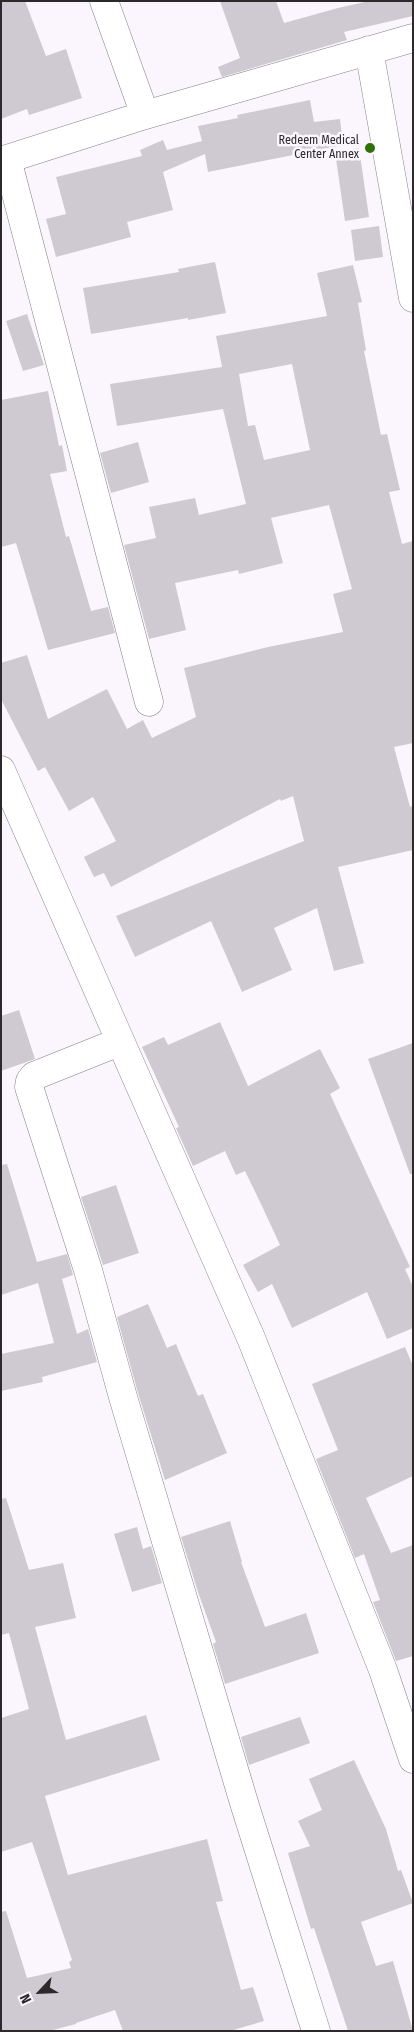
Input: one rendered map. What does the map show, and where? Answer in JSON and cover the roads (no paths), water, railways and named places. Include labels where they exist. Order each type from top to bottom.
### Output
[{"type":"street","points":[[104,1],[145,115]]},
{"type":"street","points":[[149,702],[4,160],[145,115],[413,38]]},
{"type":"street","points":[[369,50],[413,298]]},
{"type":"street","points":[[1,770],[250,1338],[383,1670],[413,1759]]},
{"type":"street","points":[[119,1042],[34,1076],[30,1081],[29,1087],[88,1270],[123,1397],[245,1806],[316,2031]]},
{"type":"place","name":"Redeem Medical Center Annex","points":[[370,148]]}]
